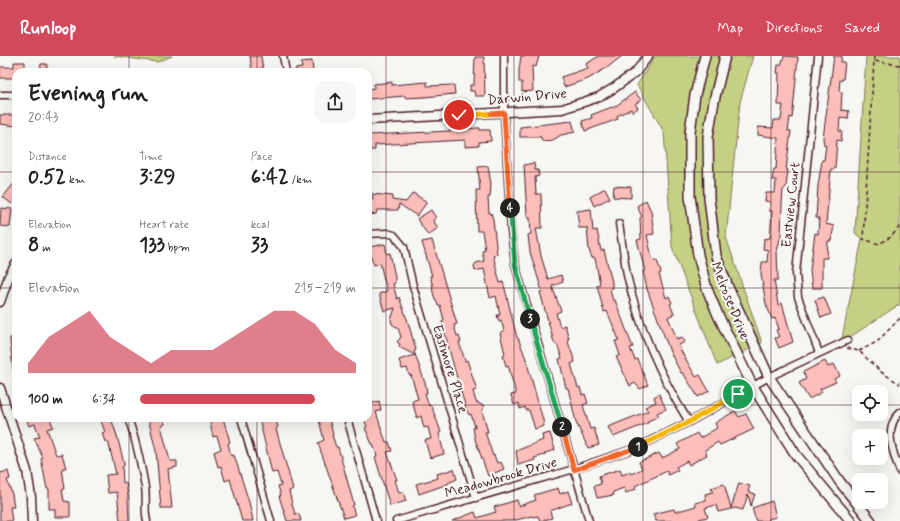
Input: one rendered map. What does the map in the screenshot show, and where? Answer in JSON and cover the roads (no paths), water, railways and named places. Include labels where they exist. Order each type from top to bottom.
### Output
[{"type":"main road","name":"Melrose Drive","points":[[705,56],[695,95],[690,132],[690,196],[698,255],[707,289],[752,385],[796,455],[851,521]]},
{"type":"main road","name":"Melrose Drive","points":[[725,56],[714,101],[708,137],[708,198],[716,256],[728,287],[769,376],[840,482],[871,521]]},
{"type":"street","points":[[283,56],[285,68]]},
{"type":"street","points":[[504,56],[504,113],[511,231],[515,264],[589,521]]},
{"type":"street","name":"Darwin Drive","points":[[372,120],[562,109],[581,104],[614,88],[636,72],[648,56]]},
{"type":"street","name":"Eastview Court","points":[[818,56],[796,273],[798,297],[819,353]]},
{"type":"street","points":[[0,95],[12,95]]},
{"type":"street","points":[[619,224],[627,274],[640,324],[678,404],[689,422]]},
{"type":"street","name":"Eastmore Place","points":[[372,234],[387,233],[394,235],[404,247],[412,286],[476,498]]},
{"type":"street","points":[[0,302],[12,271]]},
{"type":"street","name":"Meadowbrook Drive","points":[[396,521],[574,470],[633,449],[689,422],[769,376],[848,340]]},
{"type":"street","points":[[0,388],[27,471],[31,497],[32,521]]},
{"type":"street","points":[[900,412],[894,418],[890,437],[893,453],[900,472]]},
{"type":"street","points":[[129,422],[134,436],[145,489],[145,514],[147,521]]},
{"type":"street","points":[[242,422],[271,521]]},
{"type":"street","points":[[347,422],[376,521]]}]
